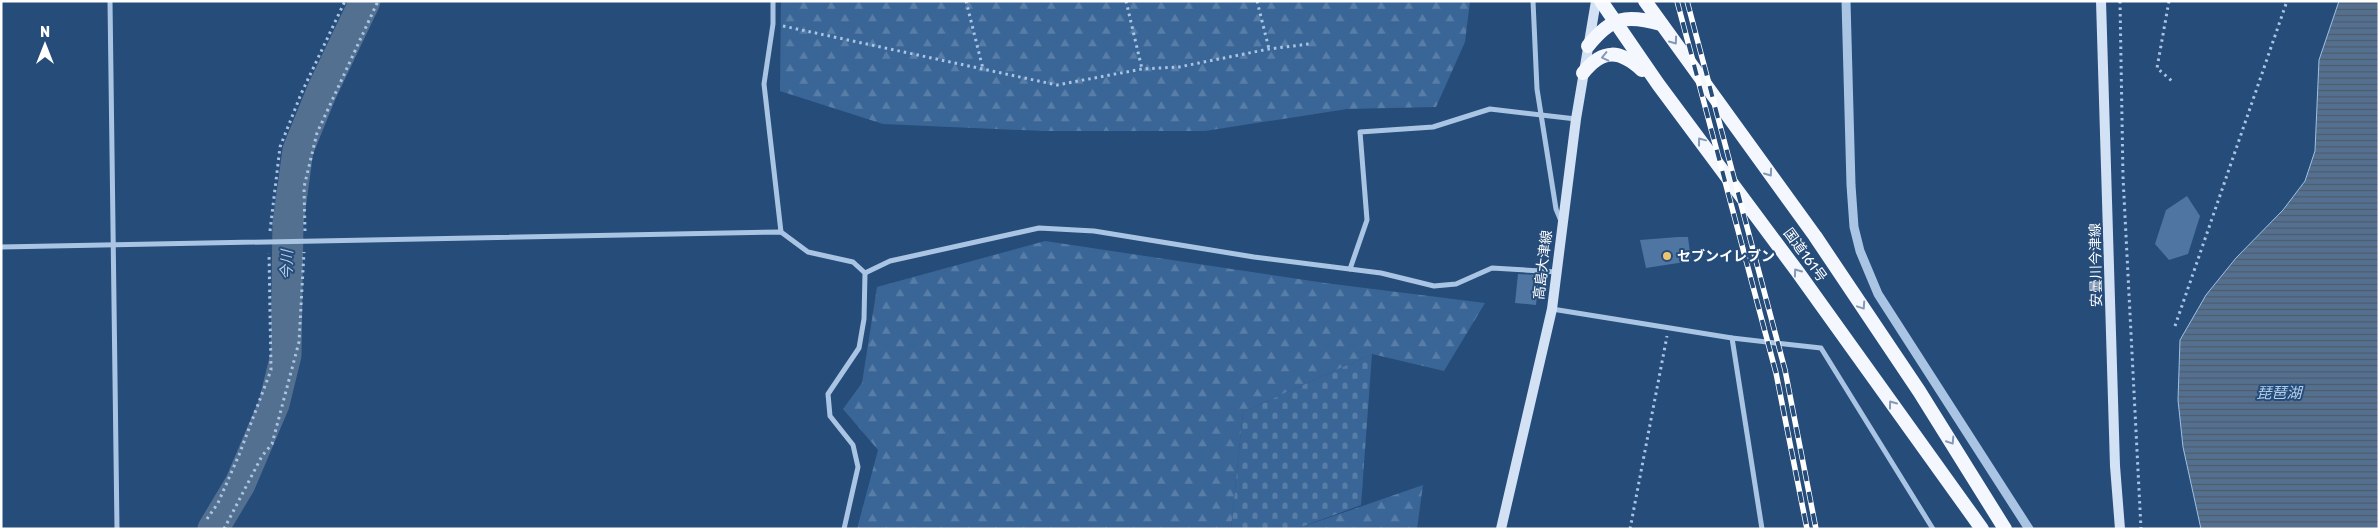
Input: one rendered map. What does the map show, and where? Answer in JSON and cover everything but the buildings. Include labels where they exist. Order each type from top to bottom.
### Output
[{"type":"highway","name":"国道161号","points":[[1601,1],[1658,84],[1803,280],[1982,529]]},
{"type":"highway","name":"国道161号","points":[[1645,1],[1815,236],[1919,391],[2005,529]]},
{"type":"highway","points":[[1588,46],[1613,21],[1625,18],[1643,18],[1661,24]]},
{"type":"highway","points":[[1583,72],[1600,57],[1617,55],[1629,59],[1658,84]]},
{"type":"main road","name":"高島大津線","points":[[1501,529],[1552,309],[1576,119],[1596,1]]},
{"type":"main road","name":"安曇川今津線","points":[[2101,1],[2115,456],[2120,529]]},
{"type":"street","points":[[110,1],[117,529]]},
{"type":"street","points":[[773,1],[773,24],[764,84],[781,232]]},
{"type":"street","points":[[1533,1],[1537,89],[1556,209],[1562,224]]},
{"type":"street","points":[[1846,1],[1851,185],[1854,227],[1860,251],[1878,294],[2029,529]]},
{"type":"street","points":[[1350,269],[1367,220],[1360,132],[1433,127],[1490,109],[1576,119]]},
{"type":"street","points":[[865,273],[890,262],[1039,228],[1094,231],[1198,249],[1381,273],[1434,286],[1456,284],[1492,268],[1557,272]]},
{"type":"street","points":[[1,247],[781,232],[808,252],[853,262],[865,273],[864,319],[858,348],[828,394],[830,416],[853,445],[858,468],[844,529]]},
{"type":"street","points":[[1552,309],[1732,338],[1821,348],[1933,529]]},
{"type":"street","points":[[1732,338],[1762,529]]},
{"type":"path","points":[[207,519],[218,502],[239,455],[271,370],[269,243],[273,194],[280,147],[301,94],[345,1]]},
{"type":"path","points":[[224,529],[262,456],[272,444],[299,342],[305,242],[304,187],[317,133],[378,1]]},
{"type":"path","points":[[966,1],[983,69]]},
{"type":"path","points":[[1126,1],[1142,69]]},
{"type":"path","points":[[1257,1],[1269,49]]},
{"type":"path","points":[[2120,1],[2123,187],[2141,529]]},
{"type":"path","points":[[2169,1],[2157,68],[2173,82]]},
{"type":"path","points":[[2175,326],[2287,1]]},
{"type":"path","points":[[773,24],[1057,85],[1142,69],[1179,67],[1269,49],[1309,44]]},
{"type":"path","points":[[1630,529],[1668,328]]},
{"type":"green space","points":[[781,1],[1470,1],[1465,42],[1436,107],[1347,109],[1205,131],[1043,131],[883,124],[780,91]]},
{"type":"green space","points":[[1045,241],[1325,283],[1485,303],[1444,371],[1372,354],[1243,412],[1231,529],[857,529],[878,450],[843,409],[862,383],[877,287]]},
{"type":"green space","points":[[1372,354],[1361,505],[1296,529],[1231,529],[1243,412]]},
{"type":"green space","points":[[1423,485],[1417,529],[1296,529]]},
{"type":"water","name":"琵琶湖","points":[[2339,1],[2379,1],[2379,529],[2201,529],[2183,447],[2178,400],[2180,340],[2206,295],[2236,258],[2283,210],[2305,181],[2315,151],[2319,60]]},
{"type":"waterway","name":"今川","points":[[213,529],[240,484],[274,404],[286,355],[288,223],[298,150],[322,91],[365,1]]},
{"type":"railway","points":[[1677,1],[1776,373],[1807,529]]},
{"type":"railway","points":[[1687,1],[1785,370],[1816,529]]},
{"type":"place","name":"セブンイレブン","points":[[1667,256]]}]
